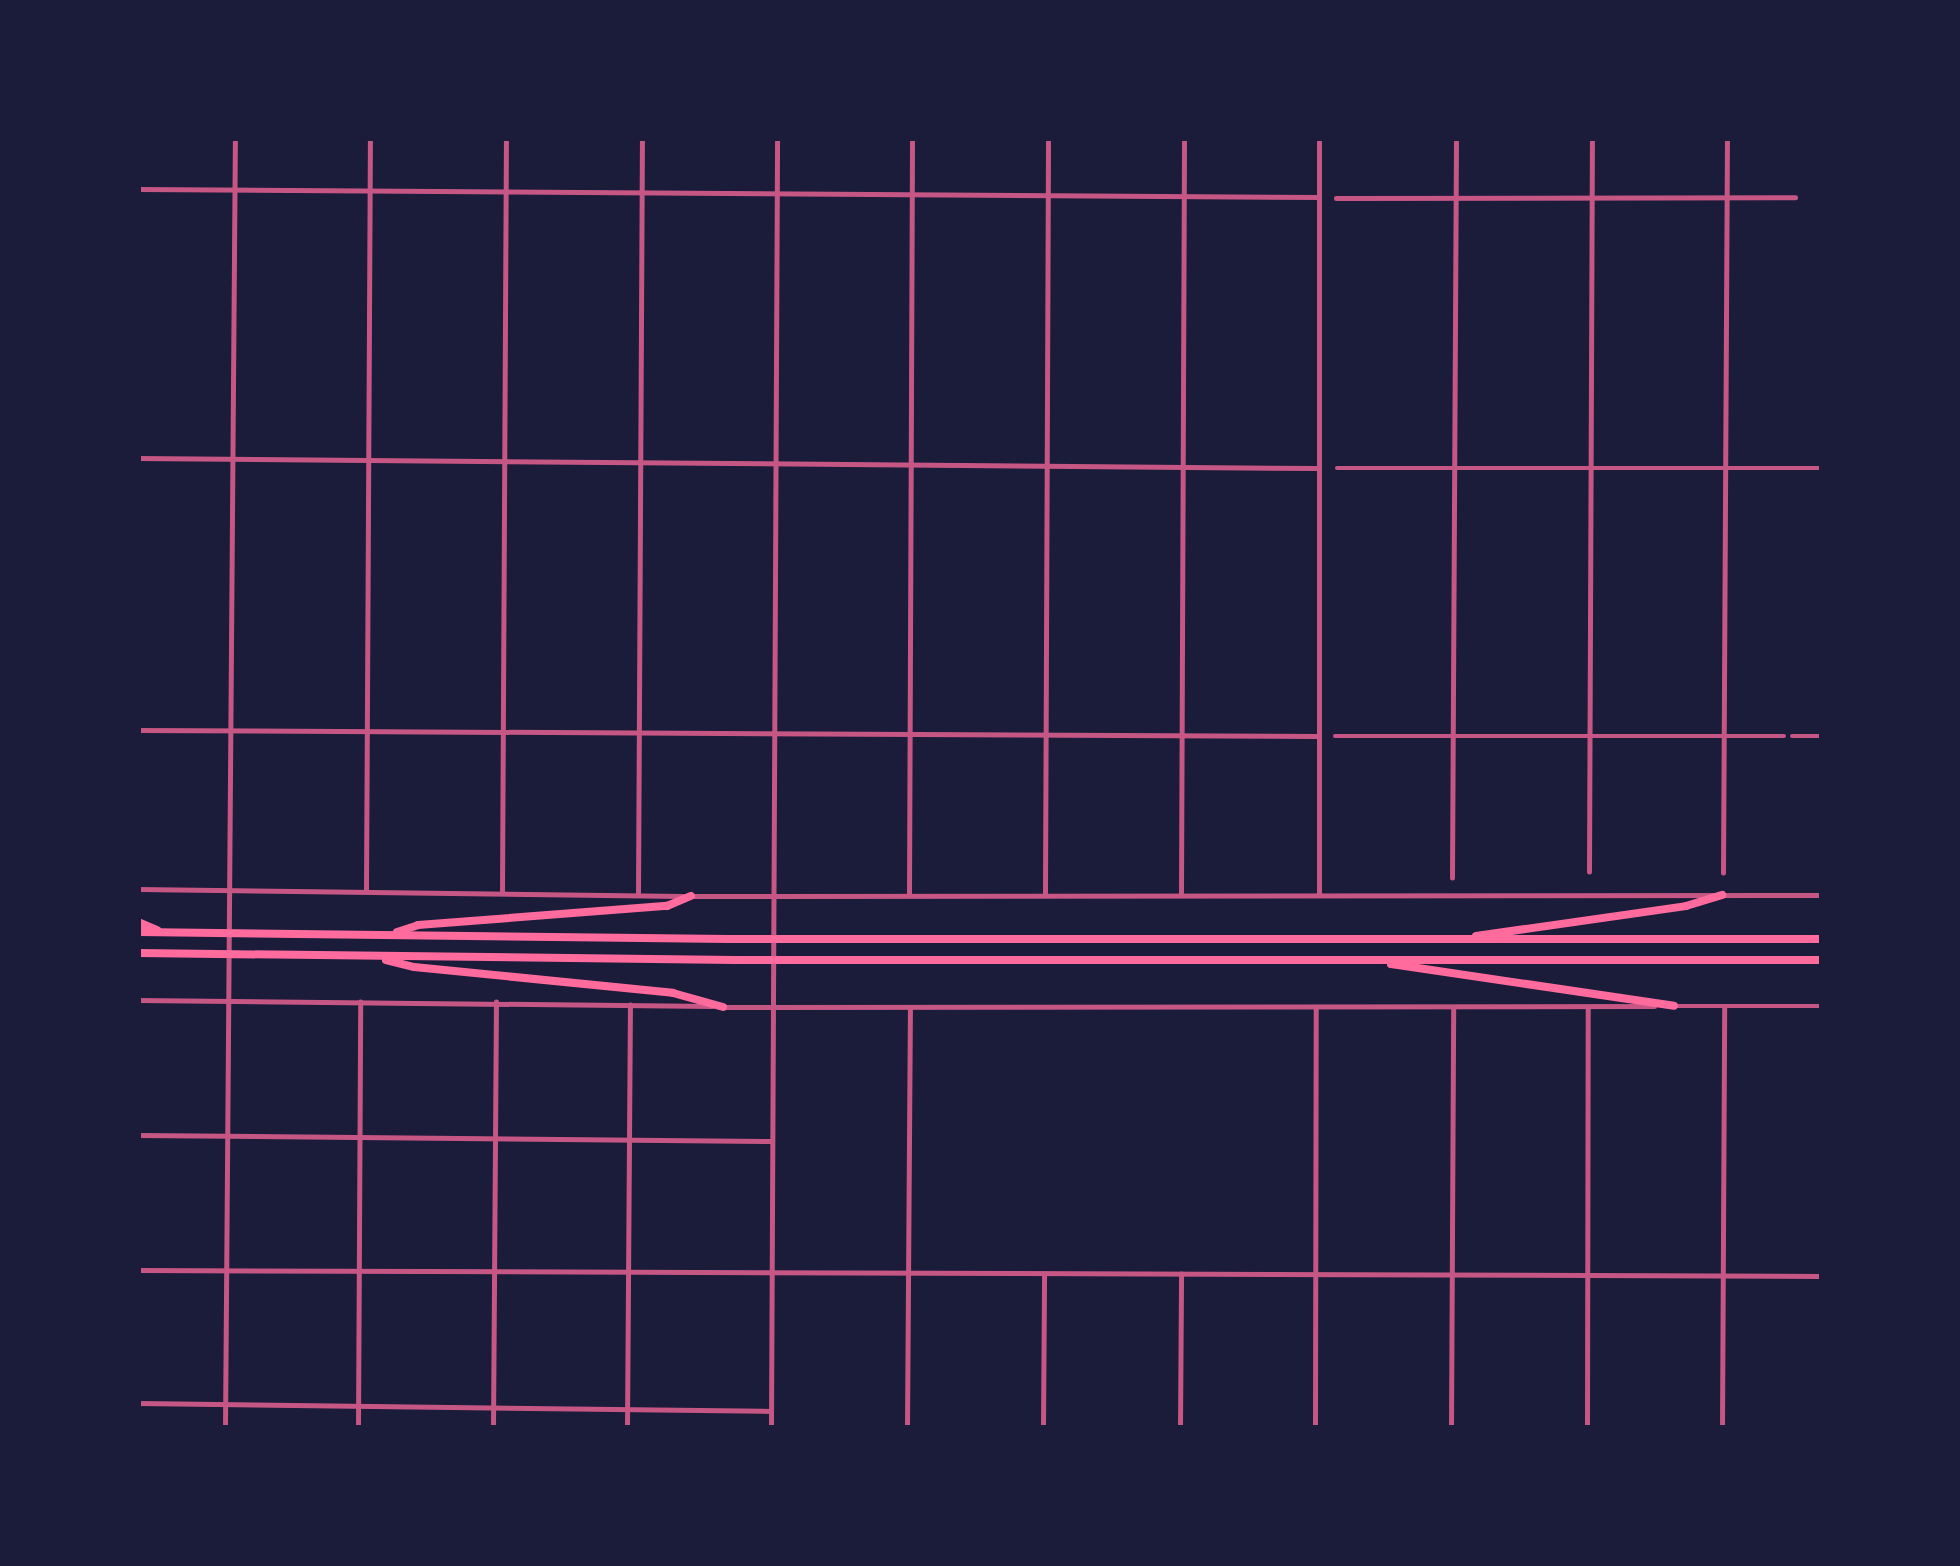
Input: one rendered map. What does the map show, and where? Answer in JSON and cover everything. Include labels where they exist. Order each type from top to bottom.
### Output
[{"type":"highway","points":[[1466,939],[1498,928],[1686,906],[1722,895]]},
{"type":"highway","points":[[386,935],[418,925],[667,906],[691,896]]},
{"type":"highway","points":[[138,922],[164,932]]},
{"type":"highway","points":[[138,932],[1822,939]]},
{"type":"highway","points":[[138,952],[1822,960]]},
{"type":"highway","points":[[373,956],[414,967],[673,993],[723,1006]]},
{"type":"highway","points":[[1378,960],[1674,1006]]},
{"type":"street","points":[[225,1428],[235,138]]},
{"type":"street","points":[[366,891],[370,138]]},
{"type":"street","points":[[502,893],[506,138]]},
{"type":"street","points":[[638,895],[641,138]]},
{"type":"street","points":[[771,1428],[776,138]]},
{"type":"street","points":[[908,894],[912,138]]},
{"type":"street","points":[[1045,895],[1048,138]]},
{"type":"street","points":[[1181,895],[1184,138]]},
{"type":"street","points":[[1318,895],[1319,138]]},
{"type":"street","points":[[1452,878],[1456,138]]},
{"type":"street","points":[[1588,872],[1592,138]]},
{"type":"street","points":[[1723,873],[1727,138]]},
{"type":"street","points":[[138,189],[1319,197]]},
{"type":"street","points":[[1336,198],[1795,197]]},
{"type":"street","points":[[138,458],[1318,468]]},
{"type":"street","points":[[1337,468],[1822,468]]},
{"type":"street","points":[[138,730],[1317,736]]},
{"type":"street","points":[[1335,736],[1784,736]]},
{"type":"street","points":[[1792,736],[1822,736]]},
{"type":"street","points":[[138,889],[691,896],[1822,895]]},
{"type":"street","points":[[138,1000],[773,1008],[1822,1006]]},
{"type":"street","points":[[358,1428],[360,1001]]},
{"type":"street","points":[[493,1428],[496,1002]]},
{"type":"street","points":[[627,1428],[630,1005]]},
{"type":"street","points":[[1315,1428],[1316,1006]]},
{"type":"street","points":[[1451,1428],[1453,1006]]},
{"type":"street","points":[[1587,1428],[1588,1006]]},
{"type":"street","points":[[1722,1428],[1724,1006]]},
{"type":"street","points":[[907,1428],[910,1007]]},
{"type":"street","points":[[138,1135],[772,1142]]},
{"type":"street","points":[[138,1270],[1822,1276]]},
{"type":"street","points":[[1043,1428],[1044,1274]]},
{"type":"street","points":[[1180,1428],[1181,1274]]},
{"type":"street","points":[[138,1403],[771,1412]]}]
